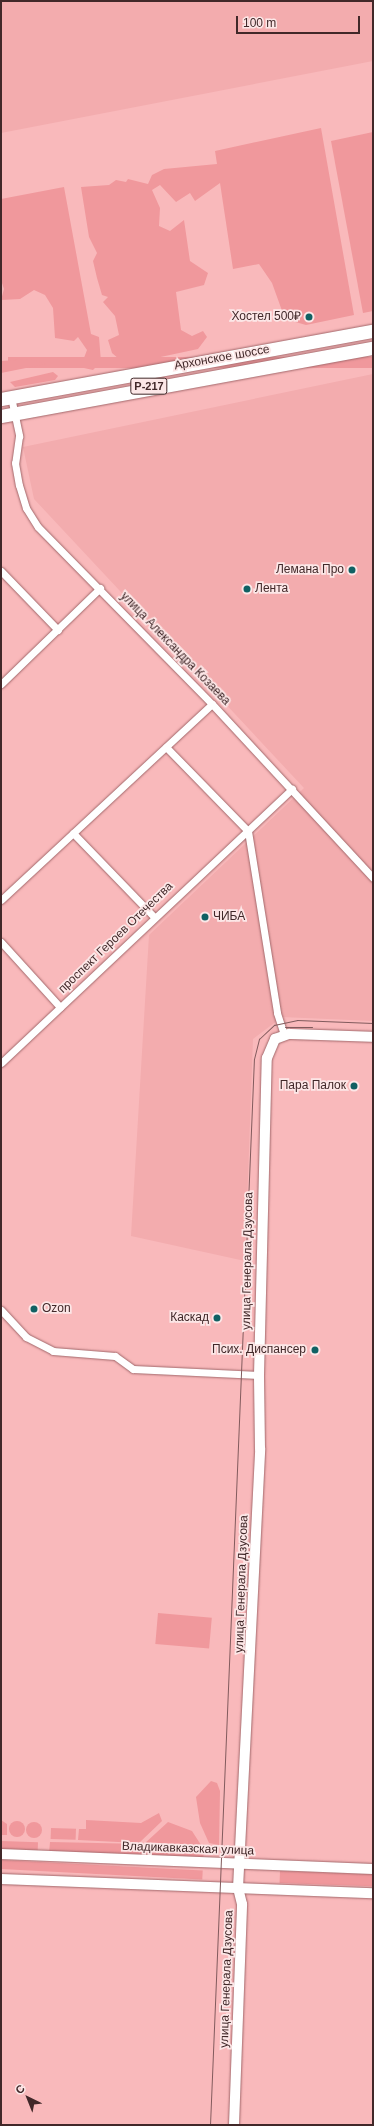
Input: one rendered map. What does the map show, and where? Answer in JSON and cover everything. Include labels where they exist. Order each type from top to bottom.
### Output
[{"type":"highway","name":"Архонское шоссе","points":[[6,398],[373,332]]},
{"type":"highway","name":"Архонское шоссе","points":[[7,414],[373,348]]},
{"type":"street","name":"улица Александра Козаева","points":[[6,398],[7,414],[19,436],[15,463],[26,508],[38,527],[100,588],[212,704],[373,878]]},
{"type":"street","points":[[1,571],[58,630]]},
{"type":"street","points":[[1,684],[100,588]]},
{"type":"street","points":[[1,900],[212,704]]},
{"type":"street","points":[[166,747],[248,831],[277,1013],[284,1035],[373,1037]]},
{"type":"street","name":"проспект Героев Отечества","points":[[1,1063],[154,917],[292,789]]},
{"type":"street","points":[[73,833],[154,917]]},
{"type":"street","points":[[1,942],[60,1007]]},
{"type":"street","name":"улица Генерала Дзусова","points":[[234,2125],[242,1904],[238,1888],[251,1689],[260,1449],[259,1375],[267,1058],[270,1044],[284,1035]]},
{"type":"street","points":[[1,1310],[26,1337],[53,1351],[115,1356],[133,1369],[259,1375]]},
{"type":"street","name":"Владикавказская улица","points":[[1,1854],[373,1869]]},
{"type":"street","points":[[1,1879],[373,1893]]},
{"type":"shaded area","points":[[1,1],[373,1],[373,61],[1,133]]},
{"type":"shaded area","points":[[321,128],[354,315],[306,325],[285,319],[272,283],[259,264],[233,269],[220,183],[195,201],[190,193],[176,202],[160,185],[152,190],[160,208],[159,226],[170,231],[184,220],[190,261],[208,273],[204,285],[176,292],[181,330],[192,336],[203,331],[207,337],[198,349],[137,362],[119,359],[112,353],[108,340],[119,335],[115,316],[103,302],[108,297],[102,295],[97,278],[93,261],[97,253],[89,237],[81,187],[109,185],[116,180],[126,182],[128,179],[148,184],[152,175],[164,169],[217,164],[215,151]]},
{"type":"shaded area","points":[[373,132],[373,311],[363,313],[331,141]]},
{"type":"shaded area","points":[[64,187],[91,334],[99,337],[101,362],[93,370],[84,368],[82,363],[87,350],[78,337],[74,341],[55,338],[53,308],[45,295],[34,290],[20,299],[1,300],[4,289],[1,280],[1,199]]},
{"type":"shaded area","points":[[8,357],[373,357],[373,368],[8,368]]},
{"type":"shaded area","points":[[30,359],[46,364],[1,373],[1,361]]},
{"type":"shaded area","points":[[53,372],[58,376],[55,380],[15,387],[10,382]]},
{"type":"shaded area","points":[[373,374],[373,1021],[282,1017],[253,1039],[245,1261],[131,1236],[149,935],[304,788],[34,499],[23,447]]},
{"type":"shaded area","points":[[158,1613],[212,1618],[209,1649],[155,1644]]},
{"type":"shaded area","points":[[211,1781],[217,1783],[220,1791],[219,1845],[209,1843],[200,1823],[196,1797]]},
{"type":"shaded area","points":[[159,1813],[162,1821],[139,1843],[78,1840],[79,1829],[86,1829],[86,1820],[141,1823]]},
{"type":"shaded area","points":[[1,1820],[7,1824],[7,1835],[1,1835]]},
{"type":"shaded area","points":[[17,1821],[23,1823],[25,1829],[23,1835],[17,1837],[11,1835],[9,1829],[11,1823]]},
{"type":"shaded area","points":[[34,1822],[40,1824],[42,1830],[40,1836],[34,1838],[28,1836],[26,1830],[28,1824]]},
{"type":"shaded area","points":[[168,1822],[192,1831],[201,1845],[155,1844],[204,1849],[203,1860],[49,1853],[50,1842],[144,1844]]},
{"type":"shaded area","points":[[51,1828],[76,1829],[76,1840],[51,1839]]},
{"type":"shaded area","points":[[1,1841],[38,1842],[38,1850],[1,1849]]},
{"type":"shaded area","points":[[1,1860],[203,1871],[202,1880],[1,1869]]},
{"type":"shaded area","points":[[280,1871],[373,1874],[373,1886],[280,1883]]},
{"type":"tram line","points":[[210,2125],[254,1059],[259,1039],[274,1025],[297,1020],[373,1023]]},
{"type":"tram line","points":[[285,1027],[312,1027]]},
{"type":"place","name":"Хостел 500₽","points":[[309,317]]},
{"type":"place","name":"Лемана Про","points":[[352,570]]},
{"type":"place","name":"Лента","points":[[247,589]]},
{"type":"place","name":"ЧИБА","points":[[205,917]]},
{"type":"place","name":"Пара Палок","points":[[354,1086]]},
{"type":"place","name":"Ozon","points":[[34,1309]]},
{"type":"place","name":"Каскад","points":[[217,1318]]},
{"type":"place","name":"Псих. Диспансер","points":[[315,1350]]}]
